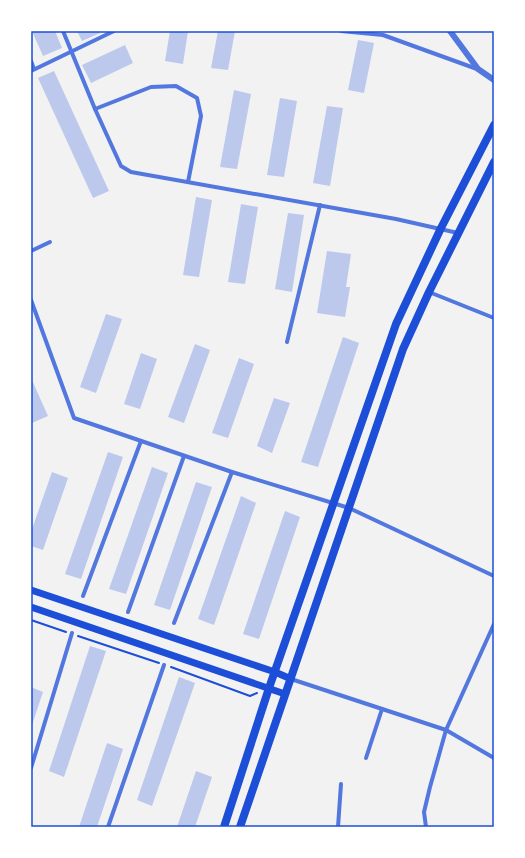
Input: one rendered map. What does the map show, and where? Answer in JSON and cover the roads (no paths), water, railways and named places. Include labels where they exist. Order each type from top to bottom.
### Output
[{"type":"main road","points":[[224,827],[269,688],[396,324],[441,228],[494,125]]},
{"type":"main road","points":[[240,827],[403,349],[429,292],[494,162]]},
{"type":"main road","points":[[31,590],[275,672],[291,679]]},
{"type":"main road","points":[[31,607],[286,694]]},
{"type":"street","points":[[63,31],[95,109],[121,166],[131,172],[320,205],[441,228],[458,233]]},
{"type":"street","points":[[31,61],[33,70],[72,52],[106,33],[114,31]]},
{"type":"street","points":[[341,31],[383,35],[478,69],[494,80]]},
{"type":"street","points":[[450,31],[478,69]]},
{"type":"street","points":[[95,109],[151,87],[176,86],[197,98],[201,116],[188,182]]},
{"type":"street","points":[[287,342],[320,205]]},
{"type":"street","points":[[31,251],[50,242]]},
{"type":"street","points":[[429,292],[494,318]]},
{"type":"street","points":[[31,300],[74,418],[232,472],[349,508],[494,576]]},
{"type":"street","points":[[83,596],[141,441]]},
{"type":"street","points":[[128,612],[184,456]]},
{"type":"street","points":[[174,623],[232,472]]},
{"type":"street","points":[[426,827],[424,812],[425,806],[446,730],[494,624]]},
{"type":"street","points":[[31,768],[72,634]]},
{"type":"street","points":[[108,827],[164,665]]},
{"type":"street","points":[[291,679],[446,730],[494,758]]},
{"type":"street","points":[[366,758],[382,709]]},
{"type":"street","points":[[338,827],[341,784]]}]
